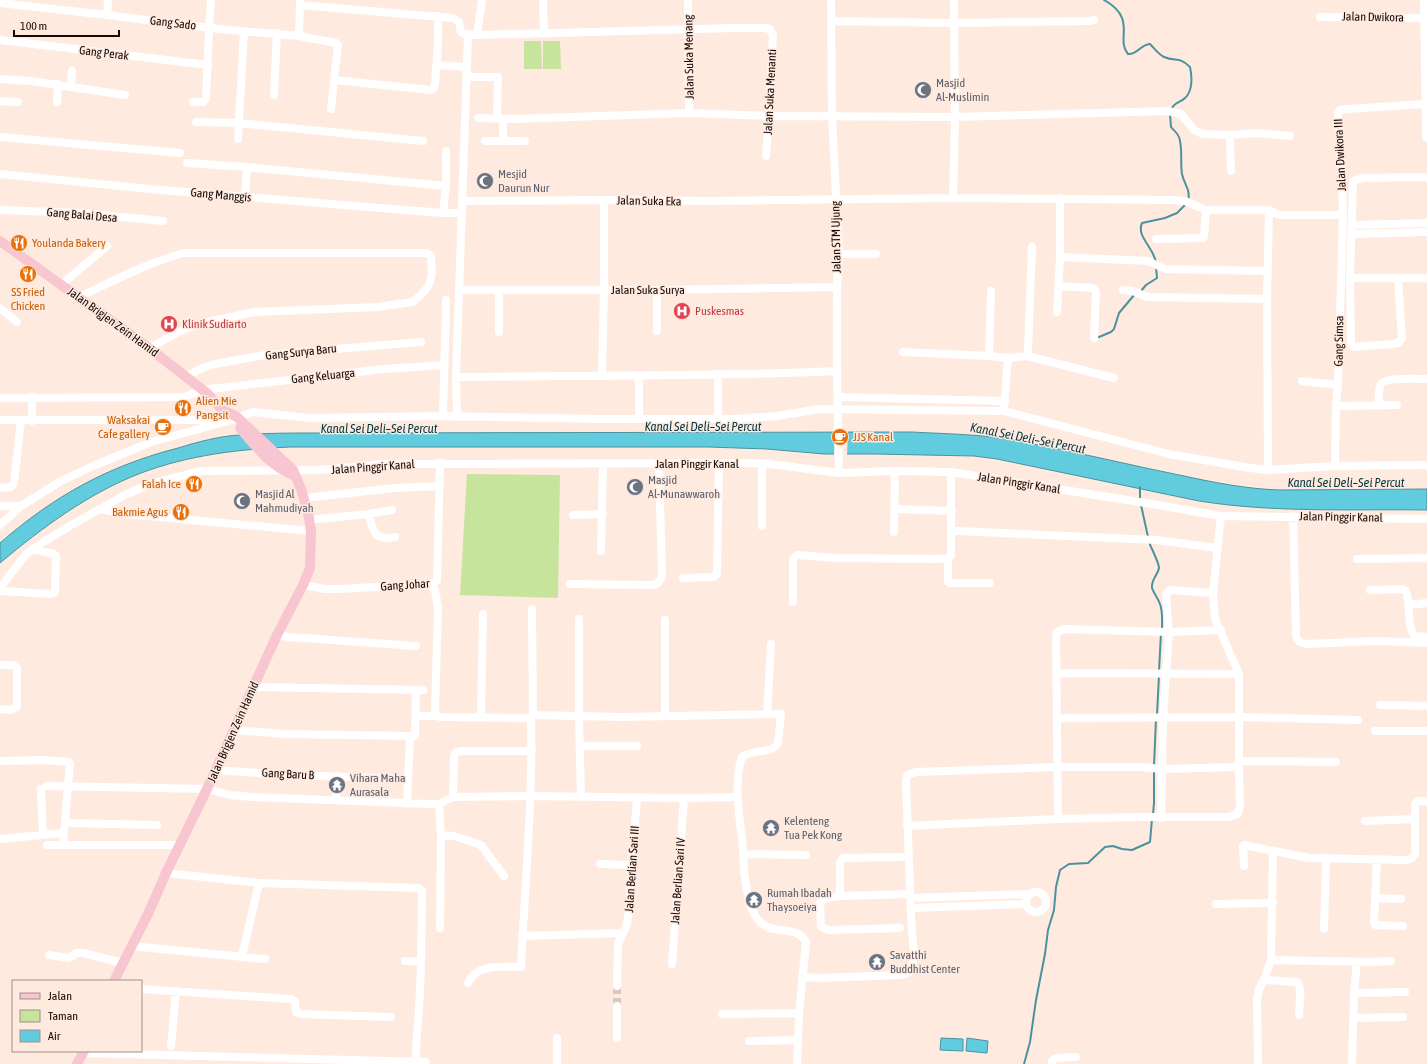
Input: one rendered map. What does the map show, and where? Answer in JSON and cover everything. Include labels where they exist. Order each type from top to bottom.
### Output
[{"type":"main road","name":"Jalan Brigjen Zein Hamid","points":[[0,241],[149,348],[208,394],[221,409],[235,419],[279,458],[294,473],[304,498],[310,532],[310,568],[303,585],[277,635],[207,789],[179,845],[148,914],[114,980]]},
{"type":"main road","name":"Jalan Brigjen Zein Hamid","points":[[235,419],[269,461],[281,470],[294,473]]},
{"type":"main road","points":[[77,1064],[83,1052]]},
{"type":"street","points":[[107,15],[108,0]]},
{"type":"street","points":[[193,102],[202,102],[206,99],[209,28],[212,0]]},
{"type":"street","points":[[477,35],[482,0]]},
{"type":"street","points":[[543,0],[544,34]]},
{"type":"street","name":"Jalan Suka Menang","points":[[688,0],[690,113]]},
{"type":"street","name":"Jalan STM Ujung","points":[[831,0],[832,116],[839,254],[837,287],[839,470]]},
{"type":"street","points":[[953,198],[955,117],[954,0]]},
{"type":"street","points":[[1424,0],[1426,18],[1426,137]]},
{"type":"street","name":"Gang Sado","points":[[0,3],[209,28],[277,33],[336,43],[338,45],[334,80]]},
{"type":"street","points":[[299,36],[300,3],[453,18],[459,22],[461,32],[468,35],[689,30]]},
{"type":"street","points":[[331,109],[334,80],[431,90],[434,88],[438,16]]},
{"type":"street","name":"Jalan Dwikora","points":[[1320,17],[1426,18]]},
{"type":"street","points":[[832,21],[1024,23],[1094,20]]},
{"type":"street","name":"Jalan Suka Menanti","points":[[689,30],[770,29],[773,35],[766,156]]},
{"type":"street","points":[[238,139],[244,31]]},
{"type":"street","points":[[274,95],[277,33]]},
{"type":"street","points":[[457,417],[456,377],[468,35]]},
{"type":"street","name":"Gang Perak","points":[[0,40],[208,65]]},
{"type":"street","points":[[436,65],[466,68]]},
{"type":"street","points":[[71,87],[72,71]]},
{"type":"street","points":[[466,77],[498,77],[500,118],[503,140]]},
{"type":"street","points":[[0,79],[58,84],[126,95]]},
{"type":"street","points":[[56,102],[58,84]]},
{"type":"street","points":[[0,101],[18,102]]},
{"type":"street","name":"Jalan Dwikora III","points":[[1343,215],[1338,113],[1340,110],[1425,104]]},
{"type":"street","points":[[478,118],[690,113],[769,116],[955,117],[1168,112],[1181,114],[1194,130],[1203,134],[1230,135],[1257,133],[1290,136]]},
{"type":"street","points":[[196,122],[240,123],[423,142]]},
{"type":"street","points":[[1230,135],[1231,171]]},
{"type":"street","points":[[0,137],[180,153]]},
{"type":"street","points":[[485,141],[525,141]]},
{"type":"street","points":[[442,213],[446,186],[446,151]]},
{"type":"street","points":[[186,163],[246,167],[446,186]]},
{"type":"street","points":[[245,197],[246,167]]},
{"type":"street","name":"Gang Manggis","points":[[0,174],[245,197],[442,213],[461,213]]},
{"type":"street","points":[[1398,278],[1402,338],[1398,343],[1354,347],[1351,344],[1350,278],[1353,181],[1363,178],[1427,176]]},
{"type":"street","points":[[1057,312],[1060,257],[1060,198]]},
{"type":"street","name":"Jalan Suka Eka","points":[[462,201],[710,201],[1060,198],[1185,201],[1203,209]]},
{"type":"street","points":[[602,375],[604,200]]},
{"type":"street","points":[[1156,239],[1203,238],[1203,209],[1269,210],[1279,215],[1343,215]]},
{"type":"street","name":"Gang Balai Desa","points":[[0,210],[80,213],[164,221]]},
{"type":"street","points":[[1268,470],[1267,271],[1269,210]]},
{"type":"street","name":"Gang Simsa","points":[[1335,466],[1343,215]]},
{"type":"street","points":[[1352,225],[1427,223]]},
{"type":"street","points":[[1352,234],[1427,232]]},
{"type":"street","points":[[61,285],[107,246]]},
{"type":"street","points":[[1027,356],[1032,247]]},
{"type":"street","points":[[79,297],[126,275],[172,256],[184,253],[427,252],[431,256],[431,278],[429,285],[416,300],[412,302],[378,307],[254,312],[208,322],[185,329],[149,348]]},
{"type":"street","points":[[839,254],[876,254]]},
{"type":"street","points":[[1060,257],[1148,261],[1165,269],[1267,271]]},
{"type":"street","points":[[1350,278],[1427,278]]},
{"type":"street","points":[[1058,286],[1092,288],[1095,290],[1094,338]]},
{"type":"street","name":"Jalan Suka Surya","points":[[459,290],[657,290],[837,287]]},
{"type":"street","points":[[499,290],[499,332]]},
{"type":"street","points":[[657,290],[657,331]]},
{"type":"street","points":[[989,356],[991,290]]},
{"type":"street","points":[[1123,290],[1147,297],[1267,299]]},
{"type":"street","points":[[443,416],[446,300]]},
{"type":"street","points":[[0,308],[17,322]]},
{"type":"street","name":"Gang Surya Baru","points":[[185,377],[202,368],[215,364],[265,355],[421,342]]},
{"type":"street","points":[[903,352],[1008,358],[1027,356],[1114,378]]},
{"type":"street","points":[[1004,411],[1008,358]]},
{"type":"street","name":"Gang Keluarga","points":[[0,398],[185,397],[202,390],[384,369],[445,366]]},
{"type":"street","points":[[456,377],[602,375],[639,376],[837,371]]},
{"type":"street","points":[[718,374],[718,418]]},
{"type":"street","points":[[639,376],[639,419]]},
{"type":"street","points":[[1379,405],[1380,387],[1386,380],[1427,379]]},
{"type":"street","points":[[1302,380],[1338,385]]},
{"type":"street","points":[[838,397],[1005,401]]},
{"type":"street","points":[[32,398],[32,421]]},
{"type":"street","points":[[1336,406],[1396,405]]},
{"type":"street","points":[[0,525],[21,506],[61,481],[117,455],[151,442],[235,419],[253,412],[310,418],[443,416],[734,419],[820,409],[1004,411],[1169,454],[1250,468],[1268,470],[1335,466],[1427,465]]},
{"type":"street","points":[[0,420],[198,420],[219,423]]},
{"type":"street","points":[[0,488],[11,487],[14,483],[21,421]]},
{"type":"street","name":"Gang Johar","points":[[303,585],[340,589],[429,584],[437,581],[440,463]]},
{"type":"street","points":[[762,463],[762,526]]},
{"type":"street","name":"Jalan Pinggir Kanal","points":[[294,473],[385,464],[762,463],[839,470],[951,472],[1220,516],[1427,519]]},
{"type":"street","points":[[602,551],[603,464]]},
{"type":"street","points":[[570,584],[653,585],[658,583],[661,579],[662,563],[659,464]]},
{"type":"street","points":[[683,578],[713,577],[717,574],[719,464]]},
{"type":"street","points":[[0,588],[18,564],[32,549],[99,509],[147,485],[196,472],[281,470]]},
{"type":"street","points":[[894,532],[895,471]]},
{"type":"street","points":[[951,472],[952,553],[948,558],[948,582],[990,583]]},
{"type":"street","points":[[304,498],[395,488],[440,486]]},
{"type":"street","points":[[0,506],[21,506]]},
{"type":"street","points":[[99,509],[126,514],[310,532]]},
{"type":"street","points":[[895,509],[952,511]]},
{"type":"street","points":[[308,520],[369,514],[392,510]]},
{"type":"street","points":[[369,514],[376,536],[380,538],[395,537]]},
{"type":"street","points":[[573,515],[603,514]]},
{"type":"street","points":[[908,826],[1058,819],[1229,817],[1238,814],[1240,805],[1239,674],[1215,619],[1213,593],[1220,516]]},
{"type":"street","points":[[1293,516],[1296,635],[1298,640],[1307,644],[1376,641],[1427,643]]},
{"type":"street","points":[[957,531],[1141,539],[1217,548]]},
{"type":"street","points":[[0,591],[54,594],[56,556],[54,554],[32,549]]},
{"type":"street","points":[[793,602],[793,559],[797,555],[837,558],[948,558]]},
{"type":"street","points":[[1357,558],[1427,558]]},
{"type":"street","points":[[429,584],[435,590],[438,608],[436,716]]},
{"type":"street","points":[[1370,590],[1403,589],[1407,593],[1411,632],[1415,636],[1427,637]]},
{"type":"street","points":[[1160,818],[1158,717],[1161,673],[1167,631],[1166,596],[1171,590],[1213,593]]},
{"type":"street","points":[[1409,605],[1427,603]]},
{"type":"street","points":[[468,983],[471,976],[478,971],[494,968],[520,967],[532,751],[532,609]]},
{"type":"street","points":[[481,717],[482,614]]},
{"type":"street","points":[[579,619],[580,797]]},
{"type":"street","points":[[664,716],[665,620]]},
{"type":"street","points":[[1058,819],[1057,632],[1060,630],[1221,630]]},
{"type":"street","points":[[277,635],[416,646]]},
{"type":"street","points":[[768,714],[771,644]]},
{"type":"street","points":[[0,665],[13,665],[17,668],[17,707],[10,710],[0,709]]},
{"type":"street","points":[[1057,674],[1239,674]]},
{"type":"street","points":[[234,730],[285,734],[415,736],[419,690],[253,687]]},
{"type":"street","points":[[1380,705],[1427,706]]},
{"type":"street","points":[[416,716],[664,716],[781,714],[778,742],[776,746],[772,749],[750,752],[742,757],[739,764],[738,797],[744,878],[756,918],[761,924],[768,928],[796,932],[803,936],[806,942],[796,1064]]},
{"type":"street","points":[[1057,718],[1239,716],[1358,720]]},
{"type":"street","points":[[1375,731],[1427,731]]},
{"type":"street","points":[[407,804],[410,736]]},
{"type":"street","points":[[580,746],[637,746]]},
{"type":"street","points":[[453,797],[454,756],[456,752],[532,751]]},
{"type":"street","points":[[0,762],[44,760],[67,761],[70,764],[63,844]]},
{"type":"street","points":[[802,977],[819,978],[902,975],[912,970],[914,955],[910,896],[906,775],[911,773],[1057,767],[1140,767],[1160,769],[1239,764],[1336,762]]},
{"type":"street","name":"Gang Baru B","points":[[215,770],[408,780]]},
{"type":"street","points":[[336,800],[338,776]]},
{"type":"street","points":[[43,835],[44,787],[68,786],[207,789],[242,797],[407,804],[439,804],[453,797],[738,797]]},
{"type":"street","name":"Jalan Berlian Sari III","points":[[617,986],[618,944],[628,920],[637,798]]},
{"type":"street","name":"Jalan Berlian Sari IV","points":[[672,964],[684,798]]},
{"type":"street","points":[[1244,866],[1244,845],[1309,858],[1407,860],[1412,858],[1415,854],[1415,804],[1426,801]]},
{"type":"street","points":[[439,804],[441,835],[440,928]]},
{"type":"street","points":[[1365,821],[1415,819]]},
{"type":"street","points":[[66,823],[157,825]]},
{"type":"street","points":[[0,839],[63,834]]},
{"type":"street","points":[[441,835],[454,836],[481,845],[504,876]]},
{"type":"street","points":[[47,844],[179,845]]},
{"type":"street","points":[[1258,1064],[1257,1000],[1259,989],[1271,960],[1273,903],[1272,851]]},
{"type":"street","points":[[743,854],[806,855]]},
{"type":"street","points":[[840,896],[840,862],[843,858],[901,857]]},
{"type":"street","points":[[1324,929],[1326,858]]},
{"type":"street","points":[[1377,859],[1375,926],[1403,926]]},
{"type":"street","points":[[600,864],[633,864]]},
{"type":"street","points":[[166,873],[259,883],[419,888],[422,891],[421,962],[415,1063]]},
{"type":"street","points":[[242,956],[259,883]]},
{"type":"street","points":[[900,928],[825,929],[822,926],[820,903],[826,898],[840,896],[1029,894],[1037,891],[1042,893],[1046,900],[1046,905],[1043,909],[1036,912],[1028,908],[1026,904],[1029,894]]},
{"type":"street","points":[[1376,898],[1402,899]]},
{"type":"street","points":[[1216,904],[1273,903]]},
{"type":"street","points":[[911,908],[1026,904]]},
{"type":"street","points":[[522,936],[622,933]]},
{"type":"street","points":[[131,946],[265,959]]},
{"type":"street","points":[[49,955],[69,958],[76,953],[83,952],[123,963]]},
{"type":"street","points":[[1271,960],[1357,962],[1391,961]]},
{"type":"street","points":[[405,961],[421,962]]},
{"type":"street","points":[[1352,1064],[1354,993],[1357,962]]},
{"type":"street","points":[[1264,980],[1299,983],[1299,1015]]},
{"type":"street","points":[[142,989],[292,999],[295,1002],[296,1012],[300,1014],[391,1017]]},
{"type":"street","points":[[171,1046],[176,991]]},
{"type":"street","points":[[1354,993],[1405,992]]},
{"type":"street","points":[[617,1006],[617,1038]]},
{"type":"street","points":[[722,1014],[799,1013]]},
{"type":"street","points":[[1354,1018],[1403,1017]]},
{"type":"street","points":[[557,1038],[557,1064]]},
{"type":"street","points":[[749,1042],[797,1040]]},
{"type":"street","points":[[83,1052],[415,1063],[426,1062],[426,1064]]},
{"type":"street","points":[[1052,1064],[1052,1061],[1056,1058],[1076,1056]]},
{"type":"green space","points":[[524,41],[541,41],[542,69],[524,69]]},
{"type":"green space","points":[[543,41],[560,41],[561,69],[543,69]]},
{"type":"green space","points":[[467,474],[560,475],[558,598],[460,595]]},
{"type":"water","points":[[912,432],[1005,439],[1208,481],[1256,488],[1280,490],[1427,489],[1427,510],[1313,510],[1227,505],[1199,501],[997,459],[974,456],[824,454],[767,449],[708,447],[291,447],[234,451],[196,457],[141,473],[103,490],[67,512],[0,563],[0,543],[41,511],[83,485],[128,464],[152,455],[224,437],[295,433]]},
{"type":"water","points":[[941,1038],[963,1039],[963,1051],[940,1050]]},
{"type":"water","points":[[967,1038],[988,1041],[987,1053],[966,1051]]},
{"type":"pier","points":[[835,431],[848,431],[847,456],[834,456]]},
{"type":"waterway","points":[[1104,0],[1114,7],[1120,14],[1123,21],[1125,48],[1128,54],[1134,53],[1143,46],[1150,44],[1164,57],[1180,60],[1190,67],[1191,87],[1188,95],[1175,104],[1171,110]]},
{"type":"waterway","points":[[1170,114],[1171,127],[1179,137],[1182,174],[1189,194],[1188,201]]},
{"type":"waterway","points":[[1156,263],[1155,257],[1141,233],[1142,223],[1165,218],[1177,213],[1186,204]]},
{"type":"waterway","points":[[1141,291],[1146,285],[1157,278],[1156,267]]},
{"type":"waterway","points":[[1099,337],[1111,332],[1114,329],[1119,313],[1135,294]]},
{"type":"waterway","points":[[1140,487],[1140,500]]},
{"type":"waterway","points":[[1141,505],[1148,537]]},
{"type":"waterway","points":[[1149,542],[1159,565],[1152,588],[1161,607],[1162,629]]},
{"type":"waterway","points":[[1159,671],[1161,633]]},
{"type":"waterway","points":[[1157,715],[1159,675]]},
{"type":"waterway","points":[[1154,766],[1156,719]]},
{"type":"waterway","points":[[1153,814],[1154,771]]},
{"type":"waterway","points":[[1024,1064],[1030,1042],[1048,930],[1054,910],[1056,887],[1060,870],[1069,864],[1088,863],[1105,847],[1113,846],[1132,850],[1150,842],[1152,819]]},
{"type":"tunnel","points":[[617,986],[617,1006]]},
{"type":"place","name":"Masjid Al-Muslimin","points":[[923,90]]},
{"type":"place","name":"Mesjid Daurun Nur","points":[[485,181]]},
{"type":"place","name":"Youlanda Bakery","points":[[19,243]]},
{"type":"place","name":"SS Fried Chicken","points":[[28,274]]},
{"type":"place","name":"Puskesmas","points":[[682,311]]},
{"type":"place","name":"Klinik Sudiarto","points":[[169,324]]},
{"type":"place","name":"Alien Mie Pangsit","points":[[183,408]]},
{"type":"place","name":"Waksakai Cafe gallery","points":[[163,427]]},
{"type":"place","name":"JJS Kanal","points":[[840,437]]},
{"type":"place","name":"Falah Ice","points":[[194,484]]},
{"type":"place","name":"Masjid Al-Munawwaroh","points":[[635,487]]},
{"type":"place","name":"Masjid Al Mahmudiyah","points":[[242,501]]},
{"type":"place","name":"Bakmie Agus","points":[[181,512]]},
{"type":"place","name":"Vihara Maha Aurasala","points":[[337,785]]},
{"type":"place","name":"Kelenteng Tua Pek Kong","points":[[771,828]]},
{"type":"place","name":"Rumah Ibadah Thaysoeiya","points":[[754,900]]},
{"type":"place","name":"Savatthi Buddhist Center","points":[[877,962]]},
{"type":"water label","name":"Kanal Sei Deli–Sei Percut","points":[[703,426]]},
{"type":"water label","name":"Kanal Sei Deli–Sei Percut","points":[[379,428]]},
{"type":"water label","name":"Kanal Sei Deli–Sei Percut","points":[[1028,438]]},
{"type":"water label","name":"Kanal Sei Deli–Sei Percut","points":[[1346,482]]}]
